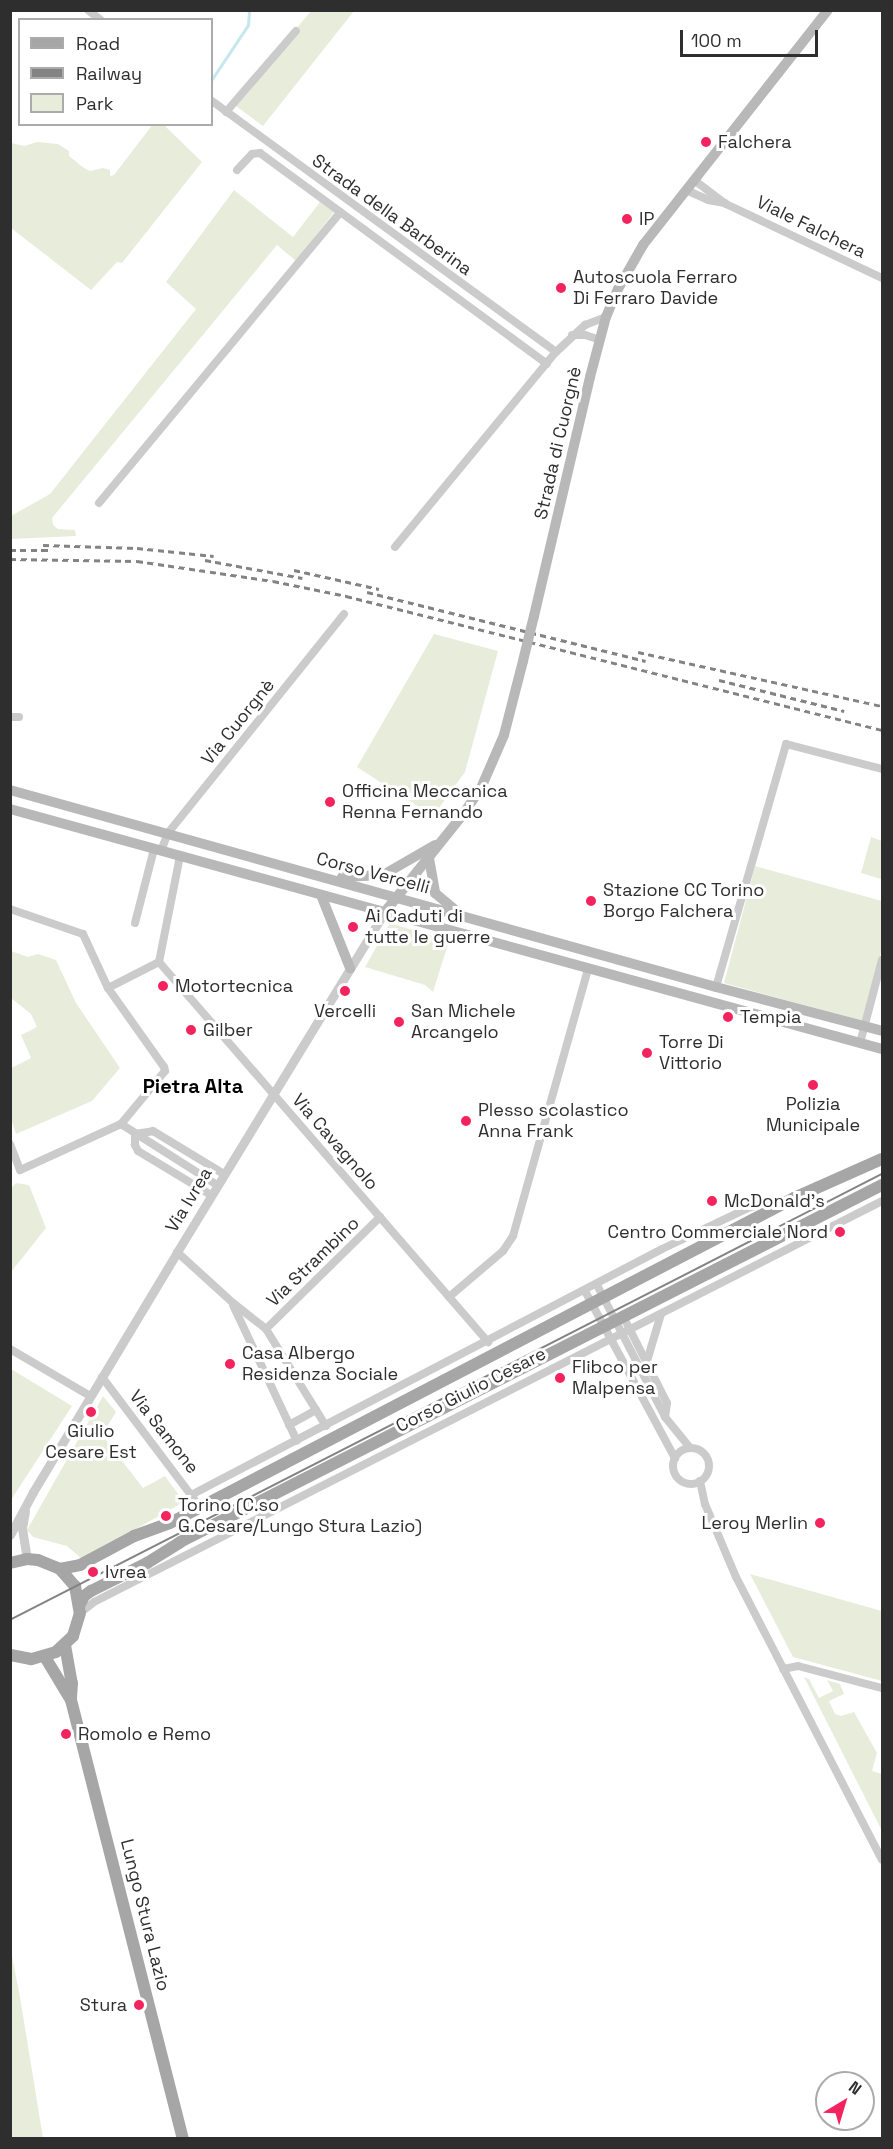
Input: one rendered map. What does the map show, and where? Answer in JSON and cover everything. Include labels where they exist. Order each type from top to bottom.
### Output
[{"type":"main road","name":"Strada di Cuorgnè","points":[[384,913],[474,800],[497,755],[523,661],[606,317],[633,259],[828,10]]},
{"type":"main road","name":"Corso Vercelli","points":[[10,790],[716,987],[882,1031]]},
{"type":"main road","name":"Corso Vercelli","points":[[10,809],[882,1049]]},
{"type":"main road","points":[[325,877],[384,875],[441,842]]},
{"type":"main road","points":[[429,858],[432,883],[439,898],[464,916]]},
{"type":"main road","points":[[321,895],[350,968]]},
{"type":"main road","name":"Corso Giulio Cesare","points":[[60,1569],[80,1565],[134,1536],[170,1523],[794,1198],[882,1159]]},
{"type":"main road","name":"Corso Giulio Cesare","points":[[80,1609],[84,1596],[91,1591],[147,1563],[180,1542],[617,1328],[878,1188]]},
{"type":"main road","points":[[10,1563],[27,1559],[50,1563],[60,1569],[72,1582],[80,1609],[73,1636],[65,1645],[45,1657],[31,1659],[10,1655]]},
{"type":"main road","name":"Lungo Stura Lazio","points":[[65,1645],[72,1683],[71,1700]]},
{"type":"main road","name":"Lungo Stura Lazio","points":[[45,1657],[71,1700],[183,2139]]},
{"type":"street","points":[[226,111],[296,31]]},
{"type":"street","name":"Strada della Barberina","points":[[213,102],[556,352]]},
{"type":"street","name":"Strada della Barberina","points":[[237,170],[252,154],[260,153],[547,364]]},
{"type":"street","name":"Viale Falchera","points":[[694,180],[726,204],[882,278]]},
{"type":"street","name":"Viale Falchera","points":[[686,190],[708,200],[726,204]]},
{"type":"street","name":"Strada della Barberina","points":[[99,503],[341,212]]},
{"type":"street","points":[[395,547],[556,352],[572,335],[589,322],[606,317]]},
{"type":"street","points":[[572,335],[585,335],[600,340]]},
{"type":"street","name":"Via Cuorgnè","points":[[135,923],[157,850],[168,833],[344,614]]},
{"type":"street","points":[[716,987],[786,744],[882,769]]},
{"type":"street","points":[[108,988],[159,962],[180,856]]},
{"type":"street","points":[[10,909],[83,934],[108,988],[165,1071],[121,1124],[20,1170],[10,1144]]},
{"type":"street","name":"Via Ivrea","points":[[10,1535],[25,1505],[90,1395],[384,913]]},
{"type":"street","points":[[861,1043],[882,960]]},
{"type":"street","name":"Via Cavagnolo","points":[[159,962],[488,1342]]},
{"type":"street","points":[[449,1297],[503,1251],[513,1236],[588,969]]},
{"type":"street","points":[[121,1124],[218,1185]]},
{"type":"street","points":[[135,1134],[153,1131],[224,1174]]},
{"type":"street","points":[[135,1134],[135,1145],[138,1151],[211,1195]]},
{"type":"street","name":"Corso Giulio Cesare","points":[[617,1328],[661,1314],[881,1201],[878,1188]]},
{"type":"street","name":"Corso Giulio Cesare","points":[[193,1494],[750,1207],[794,1198]]},
{"type":"street","name":"Via Strambino","points":[[266,1329],[380,1217]]},
{"type":"street","points":[[177,1252],[233,1303],[266,1329],[326,1426]]},
{"type":"street","points":[[597,1285],[598,1300],[617,1328],[647,1361],[667,1402],[665,1417]]},
{"type":"street","points":[[585,1291],[598,1300],[617,1328],[665,1417],[690,1448],[701,1451],[708,1461],[708,1472],[700,1481],[688,1484]]},
{"type":"street","points":[[233,1303],[297,1441]]},
{"type":"street","points":[[647,1361],[661,1314]]},
{"type":"street","points":[[617,1328],[675,1458],[674,1474],[688,1484],[705,1504]]},
{"type":"street","points":[[10,1349],[90,1395]]},
{"type":"street","name":"Via Samone","points":[[102,1377],[193,1494],[200,1507]]},
{"type":"street","name":"Corso Giulio Cesare","points":[[382,1397],[388,1409]]},
{"type":"street","points":[[289,1425],[316,1410]]},
{"type":"street","points":[[675,1458],[679,1453],[690,1448]]},
{"type":"street","points":[[700,1481],[705,1504],[732,1567],[882,1860]]},
{"type":"street","name":"Via Ivrea","points":[[25,1505],[22,1528],[27,1559]]},
{"type":"street","points":[[783,1669],[798,1666],[882,1688]]},
{"type":"street","points":[[875,1848],[882,1869]]},
{"type":"green space","points":[[311,11],[354,11],[263,126],[233,104]]},
{"type":"green space","points":[[151,126],[165,126],[202,162],[122,263],[117,262],[91,290],[11,228],[11,143],[24,146],[37,142],[58,144],[69,151],[69,156],[84,168],[90,171],[103,168],[110,170],[110,176],[114,175]]},
{"type":"green space","points":[[234,190],[293,237],[320,202],[334,212],[296,261],[277,245],[52,518],[53,525],[58,529],[75,530],[76,536],[11,539],[11,516],[50,494],[196,309],[166,282]]},
{"type":"green space","points":[[434,634],[498,651],[465,772],[433,816],[357,767]]},
{"type":"green space","points":[[871,837],[882,841],[881,879],[861,873]]},
{"type":"green space","points":[[755,866],[882,901],[882,948],[863,1021],[724,983]]},
{"type":"green space","points":[[390,923],[449,941],[433,992],[425,985],[365,967]]},
{"type":"green space","points":[[11,951],[28,957],[38,954],[56,960],[76,1003],[120,1068],[92,1101],[16,1134],[11,1119],[11,1068],[31,1058],[21,1035],[37,1027],[31,1014],[11,998]]},
{"type":"green space","points":[[16,1183],[29,1185],[46,1228],[11,1272],[11,1188]]},
{"type":"green space","points":[[11,1369],[72,1406],[11,1500]]},
{"type":"green space","points":[[103,1396],[116,1412],[102,1435],[143,1488],[165,1476],[184,1502],[82,1559],[67,1546],[33,1537],[27,1530]]},
{"type":"green space","points":[[750,1574],[882,1611],[882,1681],[793,1657]]},
{"type":"green space","points":[[804,1677],[809,1679],[819,1698],[833,1691],[827,1680],[840,1684],[844,1694],[829,1701],[835,1714],[841,1716],[854,1712],[877,1753],[872,1771],[882,1774],[882,1831]]},
{"type":"green space","points":[[10,1946],[20,1997],[43,2138],[11,2138]]},
{"type":"waterway","points":[[213,78],[248,25],[249,10]]},
{"type":"tram line","points":[[10,1620],[882,1174]]},
{"type":"railway","points":[[43,545],[137,548],[214,556]]},
{"type":"railway","points":[[10,550],[52,550]]},
{"type":"railway","points":[[10,559],[137,561],[273,581],[346,596],[882,730]]},
{"type":"railway","points":[[205,560],[302,578]]},
{"type":"railway","points":[[294,570],[379,589]]},
{"type":"railway","points":[[367,592],[646,661]]},
{"type":"railway","points":[[638,652],[882,706]]},
{"type":"railway","points":[[719,680],[844,711]]},
{"type":"place","name":"Falchera","points":[[706,142]]},
{"type":"place","name":"IP","points":[[627,219]]},
{"type":"place","name":"Autoscuola Ferraro Di Ferraro Davide","points":[[561,288]]},
{"type":"place","name":"Officina Meccanica Renna Fernando","points":[[330,802]]},
{"type":"place","name":"Stazione CC Torino Borgo Falchera","points":[[591,901]]},
{"type":"place","name":"Ai Caduti di tutte le guerre","points":[[353,927]]},
{"type":"place","name":"Motortecnica","points":[[163,986]]},
{"type":"place","name":"Vercelli","points":[[345,991]]},
{"type":"place","name":"Tempia","points":[[728,1017]]},
{"type":"place","name":"San Michele Arcangelo","points":[[399,1022]]},
{"type":"place","name":"Gilber","points":[[191,1030]]},
{"type":"place","name":"Torre Di Vittorio","points":[[647,1053]]},
{"type":"place","name":"Polizia Municipale","points":[[813,1085]]},
{"type":"place","name":"Plesso scolastico Anna Frank","points":[[466,1121]]},
{"type":"place","name":"McDonald's","points":[[712,1201]]},
{"type":"place","name":"Centro Commerciale Nord","points":[[840,1232]]},
{"type":"place","name":"Casa Albergo Residenza Sociale","points":[[230,1364]]},
{"type":"place","name":"Flibco per Malpensa","points":[[560,1378]]},
{"type":"place","name":"Giulio Cesare Est","points":[[91,1412]]},
{"type":"place","name":"Torino (C.so G.Cesare/Lungo Stura Lazio)","points":[[166,1516]]},
{"type":"place","name":"Leroy Merlin","points":[[820,1523]]},
{"type":"place","name":"Ivrea","points":[[93,1572]]},
{"type":"place","name":"Romolo e Remo","points":[[66,1734]]},
{"type":"place","name":"Stura","points":[[139,2005]]},
{"type":"district","name":"Pietra Alta","points":[[193,1086]]}]
